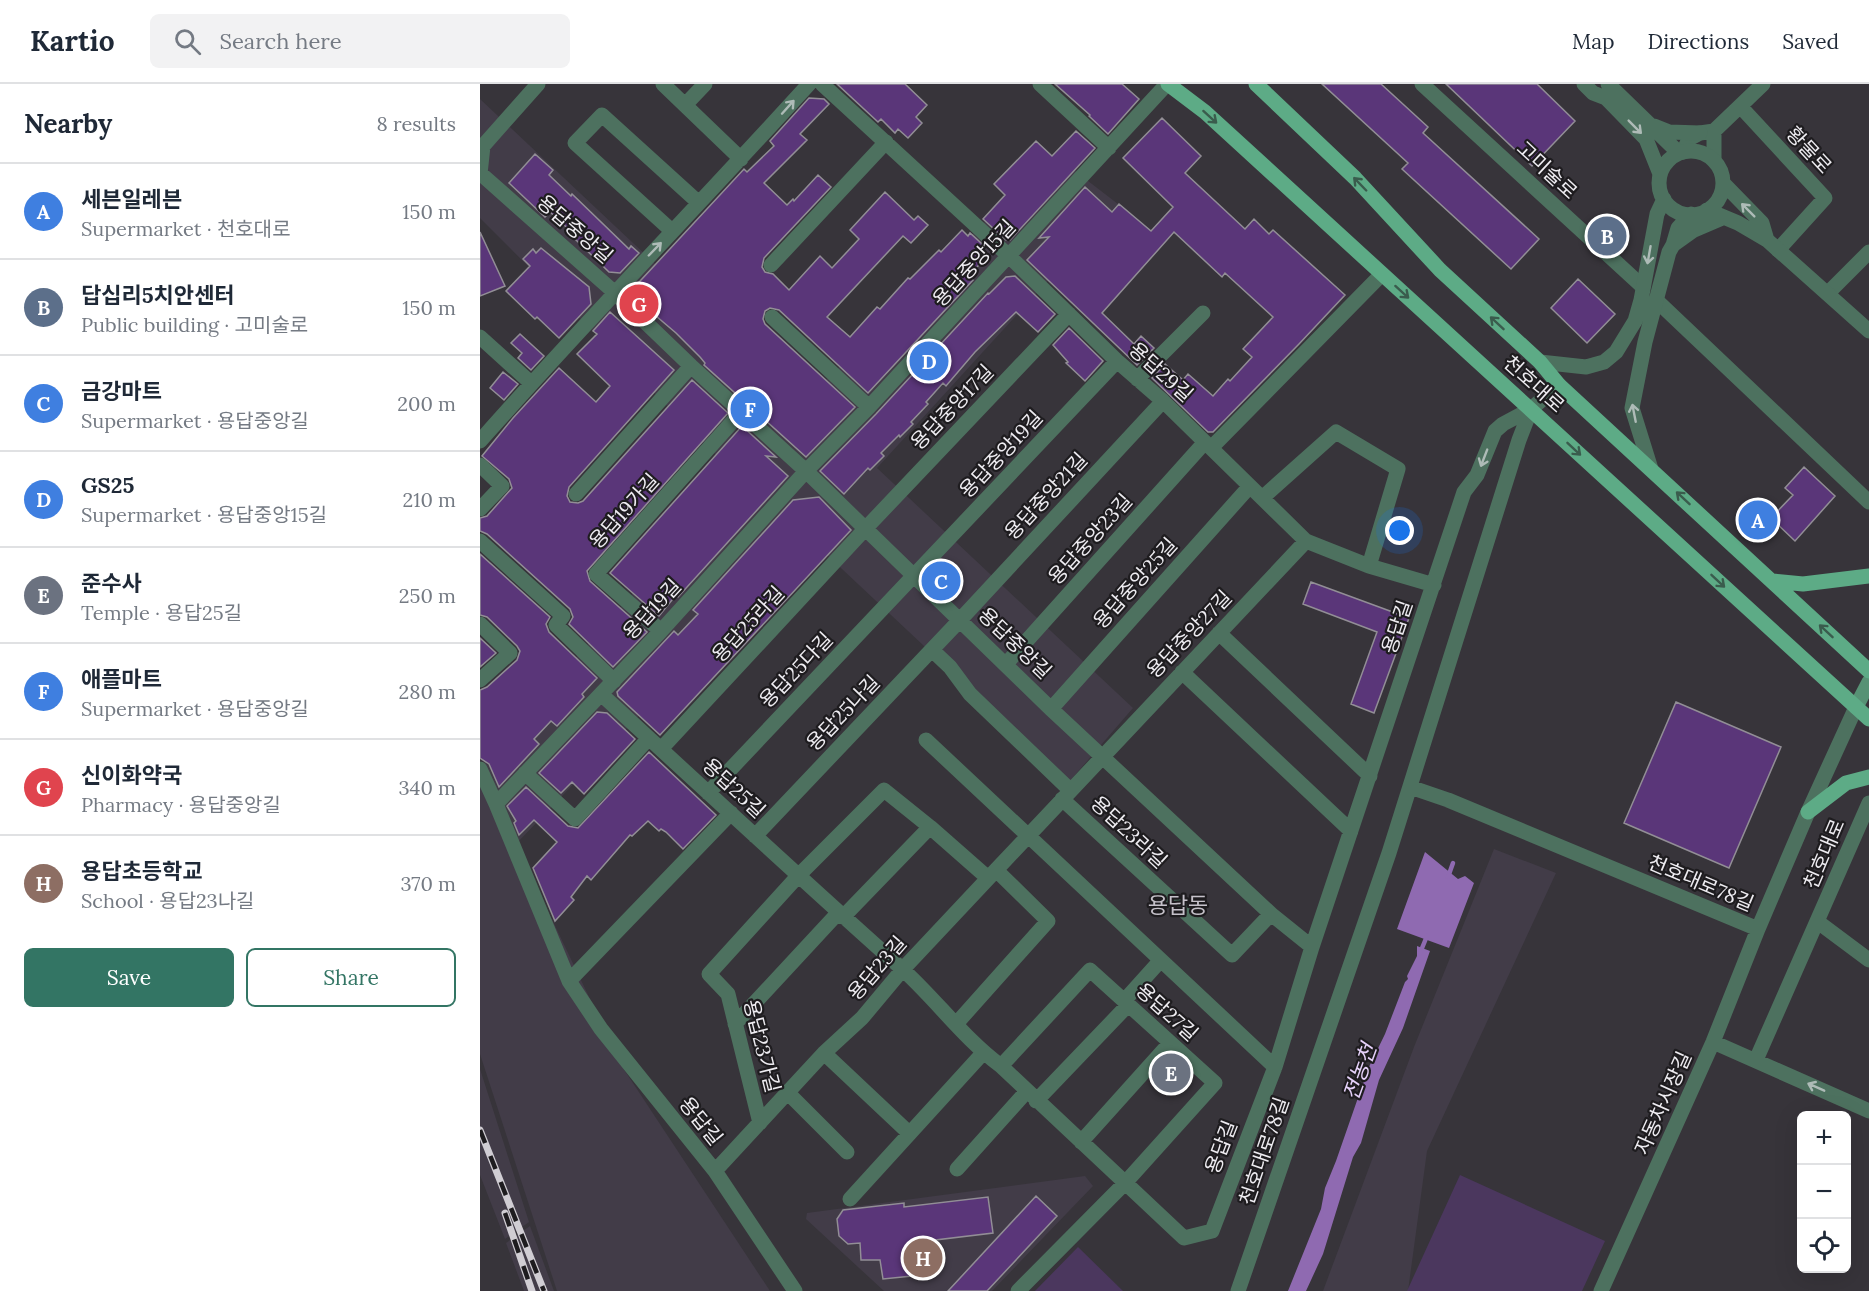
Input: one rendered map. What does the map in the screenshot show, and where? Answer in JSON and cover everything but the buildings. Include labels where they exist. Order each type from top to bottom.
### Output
[{"type":"main road","name":"천호대로","points":[[1168,84],[1205,112],[1869,719]]},
{"type":"main road","name":"천호대로","points":[[1256,84],[1355,178],[1440,270],[1540,362],[1559,385],[1869,671]]},
{"type":"main road","points":[[1773,582],[1803,584],[1869,576]]},
{"type":"main road","name":"천호대로78길","points":[[1856,707],[1869,682]]},
{"type":"main road","points":[[1808,812],[1846,783],[1869,777]]},
{"type":"street","points":[[663,84],[741,159]]},
{"type":"street","points":[[685,105],[705,84]]},
{"type":"street","points":[[480,441],[614,292],[809,84]]},
{"type":"street","name":"용답29길","points":[[822,84],[1009,256],[1117,361],[1163,401],[1306,541],[1369,566],[1434,585]]},
{"type":"street","points":[[1040,84],[1109,148]]},
{"type":"street","name":"용답중앙15길","points":[[806,471],[869,407],[1168,84]]},
{"type":"street","name":"고미술로","points":[[1422,84],[1643,288]]},
{"type":"street","points":[[1584,84],[1593,93],[1606,98],[1646,139],[1660,174]]},
{"type":"street","points":[[1608,84],[1681,153]]},
{"type":"street","points":[[1681,153],[1689,139],[1707,132],[1763,84]]},
{"type":"street","name":"용답중앙길","points":[[532,86],[483,146],[480,174],[614,292],[866,528],[1051,708],[1271,914],[1312,947]]},
{"type":"street","name":"황물로","points":[[1740,106],[1825,198],[1772,245]]},
{"type":"street","points":[[672,231],[575,143],[602,115],[699,203]]},
{"type":"street","points":[[1652,125],[1669,132],[1707,132]]},
{"type":"street","points":[[1707,132],[1723,183],[1719,199],[1707,210],[1691,214],[1675,210],[1664,199],[1659,183],[1660,174],[1669,160],[1681,153],[1700,152],[1714,160]]},
{"type":"street","points":[[771,265],[886,142]]},
{"type":"street","points":[[1723,183],[1761,223],[1772,245]]},
{"type":"street","points":[[1651,469],[1632,408],[1639,368],[1643,288],[1657,214],[1664,199]]},
{"type":"street","points":[[1707,210],[1738,223],[1772,245],[1868,329]]},
{"type":"street","points":[[1540,362],[1586,367],[1604,362],[1616,352],[1642,323],[1656,300],[1678,228],[1691,214]]},
{"type":"street","points":[[1673,245],[1694,230],[1722,218]]},
{"type":"street","points":[[1828,293],[1869,252]]},
{"type":"street","name":"용답중앙23길","points":[[1006,664],[1208,445],[1382,274]]},
{"type":"street","points":[[1656,300],[1869,502]]},
{"type":"street","points":[[1137,379],[1203,313]]},
{"type":"street","name":"용답중앙17길","points":[[866,528],[1069,314]]},
{"type":"street","points":[[772,317],[869,407]]},
{"type":"street","points":[[480,337],[531,384]]},
{"type":"street","name":"용답중앙19길","points":[[915,576],[1117,361]]},
{"type":"street","points":[[576,494],[692,366]]},
{"type":"street","points":[[1531,409],[1559,385]]},
{"type":"street","name":"용답중앙21길","points":[[960,620],[1163,401]]},
{"type":"street","name":"용답길","points":[[1125,1183],[1184,1238],[1212,1231],[1275,1067],[1312,947],[1464,492],[1478,475],[1495,432],[1503,424],[1531,409]]},
{"type":"street","name":"천호대로78길","points":[[1238,1291],[1389,853],[1449,658],[1531,409]]},
{"type":"street","name":"용답19가길","points":[[661,631],[596,574],[742,411]]},
{"type":"street","points":[[1262,498],[1336,432],[1398,469],[1369,566]]},
{"type":"street","points":[[480,465],[502,486],[480,509]]},
{"type":"street","name":"용답19길","points":[[496,804],[661,631],[806,471]]},
{"type":"street","name":"용답중앙25길","points":[[1051,708],[1250,486]]},
{"type":"street","name":"용답25라길","points":[[661,749],[866,528]]},
{"type":"street","points":[[480,541],[562,616],[556,624],[614,681]]},
{"type":"street","name":"용답중앙27길","points":[[1103,755],[1306,541]]},
{"type":"street","name":"용답25다길","points":[[708,792],[915,576]]},
{"type":"street","name":"용답25나길","points":[[755,836],[960,620]]},
{"type":"street","points":[[480,624],[510,653],[480,680]]},
{"type":"street","points":[[1219,633],[1370,776]]},
{"type":"street","points":[[932,650],[950,667],[970,694],[1066,794]]},
{"type":"street","points":[[1182,672],[1351,831]]},
{"type":"street","name":"용답25길","points":[[601,694],[798,876],[903,969],[983,1053],[1001,1066],[1125,1183]]},
{"type":"street","name":"천호대로78길","points":[[1410,786],[1758,929],[1856,707]]},
{"type":"street","points":[[525,773],[575,819],[649,738]]},
{"type":"street","points":[[926,740],[1275,1067]]},
{"type":"street","name":"용답23길","points":[[715,1171],[824,1053],[862,1018],[903,969],[1103,755]]},
{"type":"street","name":"용답길","points":[[480,769],[569,981],[601,1029],[715,1171],[795,1291]]},
{"type":"street","points":[[798,876],[884,790],[1048,921],[956,1024]]},
{"type":"street","name":"용답23라길","points":[[1066,794],[1232,955],[1271,914]]},
{"type":"street","name":"천호대로","points":[[1756,1060],[1869,804]]},
{"type":"street","points":[[569,981],[730,813]]},
{"type":"street","points":[[735,1024],[930,827]]},
{"type":"street","name":"용답23가길","points":[[760,1123],[728,994],[709,974],[798,876]]},
{"type":"street","points":[[1818,922],[1869,960]]},
{"type":"street","name":"자동차시장길","points":[[1601,1291],[1713,1042],[1758,929]]},
{"type":"street","points":[[957,1169],[1126,1003],[1160,961]]},
{"type":"street","name":"용답27길","points":[[1001,1066],[1090,970],[1215,1083],[1125,1183]]},
{"type":"street","points":[[1713,1042],[1869,1111]]},
{"type":"street","points":[[1081,1142],[1170,1043]]},
{"type":"street","points":[[824,1053],[909,1133]]},
{"type":"street","points":[[850,1199],[983,1053]]},
{"type":"street","points":[[788,1093],[847,1152]]},
{"type":"street","points":[[1018,1291],[1125,1183]]},
{"type":"shaded area","points":[[480,99],[803,403],[1053,154],[1118,204],[877,468],[1133,708],[1069,782],[809,538],[517,843],[484,761],[737,476],[480,218]]},
{"type":"shaded area","points":[[480,779],[525,863],[623,1068],[770,1291],[557,1291],[480,1054]]},
{"type":"shaded area","points":[[1494,849],[1556,873],[1427,1151],[1408,1291],[1323,1291],[1414,1047]]},
{"type":"shaded area","points":[[1425,852],[1458,879],[1465,876],[1474,883],[1449,948],[1397,929]]},
{"type":"shaded area","points":[[1417,946],[1430,951],[1403,1028],[1379,1080],[1361,1143],[1353,1157],[1323,1254],[1306,1291],[1288,1291],[1321,1209],[1325,1188],[1368,1069],[1417,956]]},
{"type":"shaded area","points":[[480,1069],[529,1222],[505,1239],[480,1175]]},
{"type":"shaded area","points":[[1460,1175],[1605,1241],[1582,1291],[1407,1291]]},
{"type":"shaded area","points":[[1085,1176],[1093,1186],[992,1291],[884,1291],[806,1219],[807,1213]]},
{"type":"shaded area","points":[[530,1226],[554,1291],[524,1291],[506,1243]]},
{"type":"shaded area","points":[[1078,1247],[1123,1291],[1035,1291]]},
{"type":"waterway","name":"전농천","points":[[1448,877],[1453,863]]},
{"type":"waterway","name":"전농천","points":[[1420,953],[1427,936]]},
{"type":"railway","points":[[480,1130],[544,1291]]},
{"type":"railway","points":[[505,1213],[532,1291]]},
{"type":"place","name":"답십리5치안센터","points":[[1607,236]]},
{"type":"place","name":"신이화약국","points":[[639,304]]},
{"type":"place","name":"GS25","points":[[929,361]]},
{"type":"place","name":"애플마트","points":[[750,409]]},
{"type":"place","name":"세븐일레븐","points":[[1758,520]]},
{"type":"place","name":"금강마트","points":[[941,581]]},
{"type":"place","name":"준수사","points":[[1171,1073]]},
{"type":"place","name":"용답초등학교","points":[[923,1258]]},
{"type":"district","name":"용답동","points":[[1178,905]]}]
